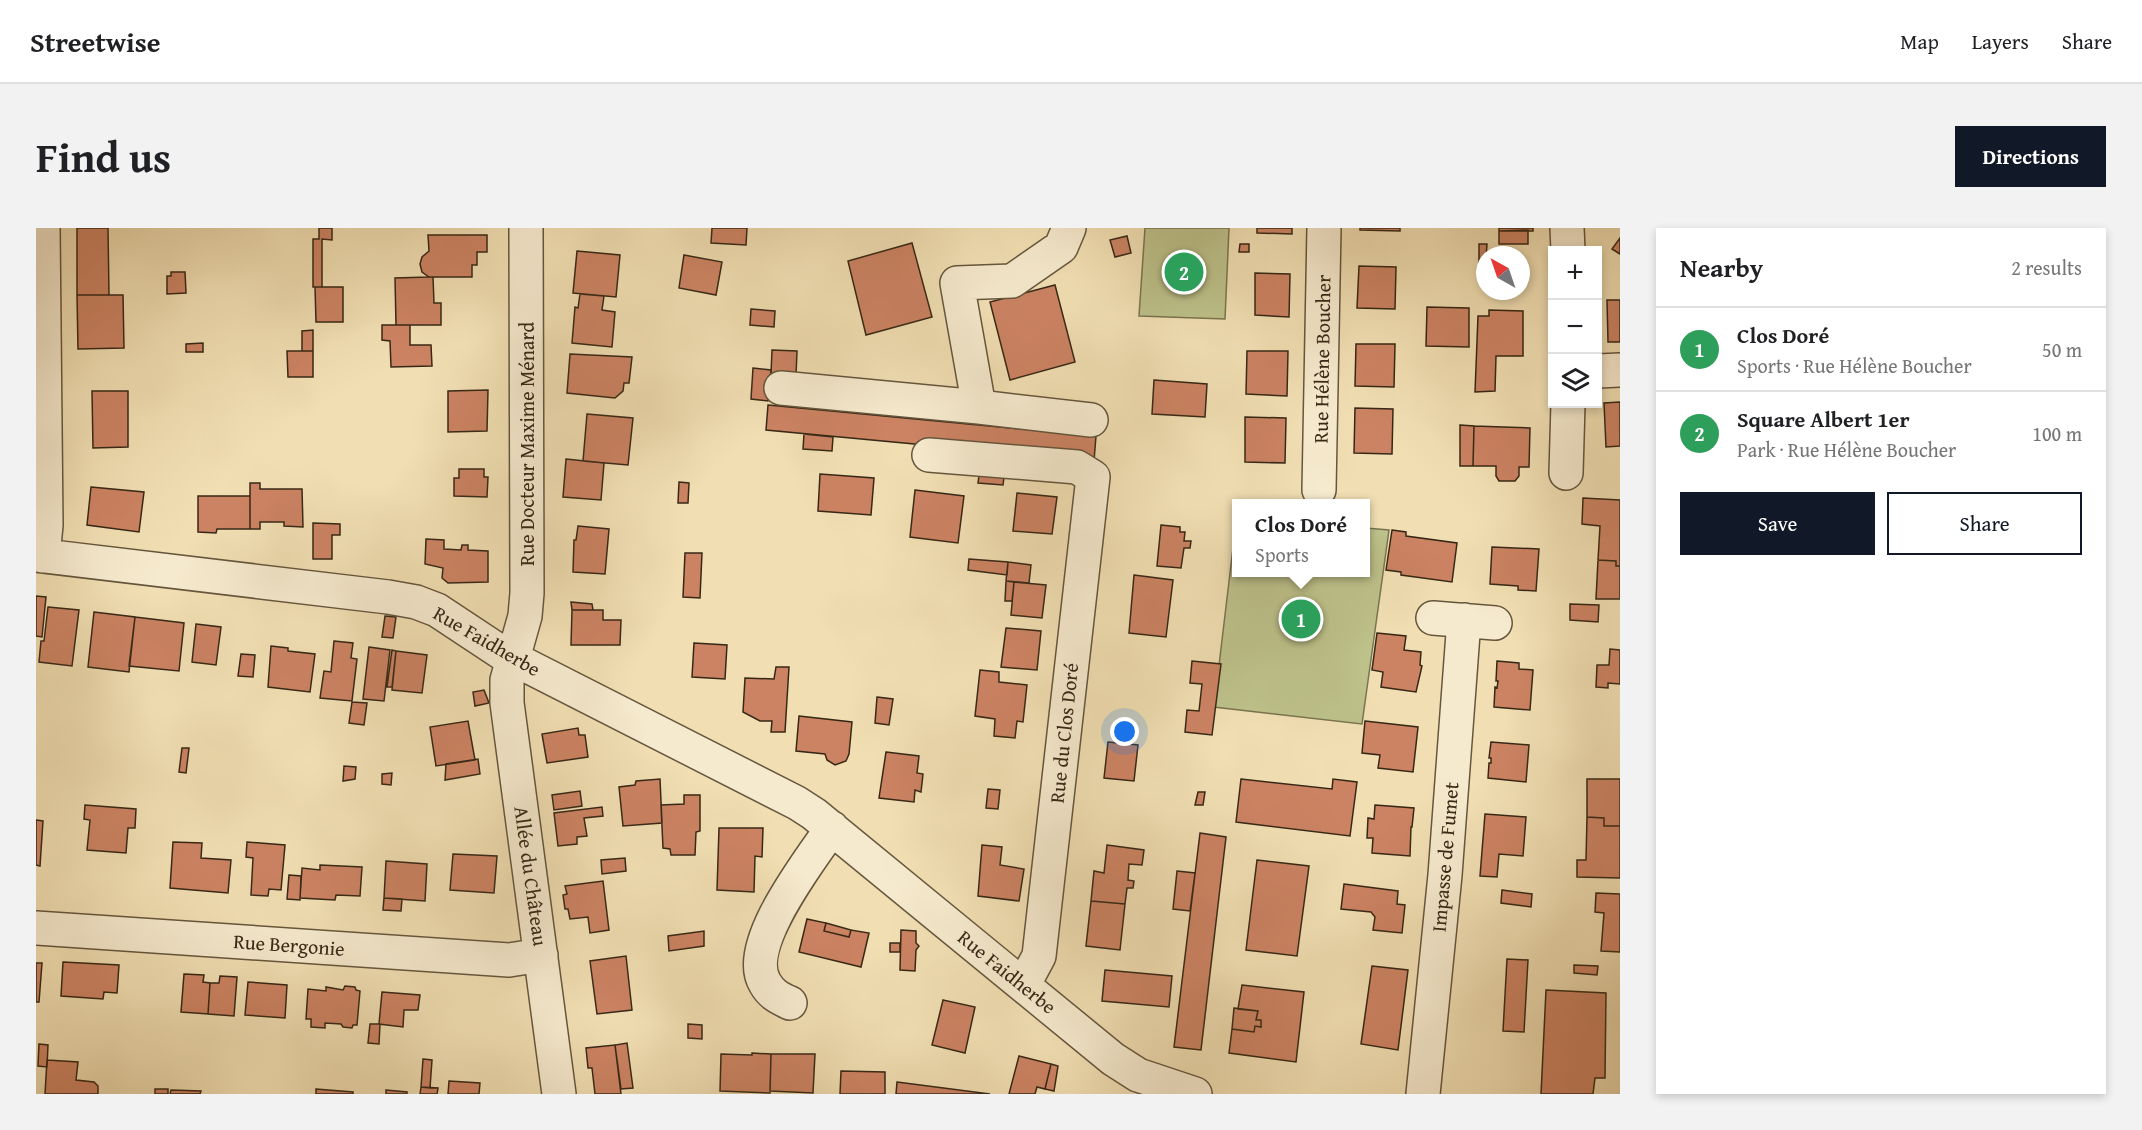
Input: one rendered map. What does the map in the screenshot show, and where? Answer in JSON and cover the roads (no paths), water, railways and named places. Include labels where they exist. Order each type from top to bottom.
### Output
[{"type":"street","points":[[40,555],[46,513],[43,228]]},
{"type":"street","name":"Rue Docteur Maxime Ménard","points":[[512,658],[525,616],[527,592],[526,228]]},
{"type":"street","points":[[980,407],[957,283],[1012,281],[1061,247],[1069,228]]},
{"type":"street","name":"Rue Hélène Boucher","points":[[1319,490],[1324,228]]},
{"type":"street","points":[[1568,228],[1568,246]]},
{"type":"street","points":[[1602,371],[1620,370]]},
{"type":"street","points":[[781,388],[1091,420]]},
{"type":"street","points":[[1566,473],[1568,408]]},
{"type":"street","name":"Rue du Clos Doré","points":[[929,455],[1077,467],[1093,477],[1039,956],[1023,984]]},
{"type":"street","name":"Rue Faidherbe","points":[[40,555],[388,597],[416,602],[437,610],[512,658],[797,803],[831,828],[1122,1065],[1138,1075],[1195,1094]]},
{"type":"street","name":"Impasse de Fumet","points":[[1423,1094],[1445,875],[1464,620]]},
{"type":"street","name":"Allée du Château","points":[[512,658],[507,680],[507,703],[559,1094]]},
{"type":"street","points":[[790,1003],[775,996],[764,982],[761,959],[766,933],[787,894],[831,828]]},
{"type":"street","name":"Rue Bergonie","points":[[36,928],[509,960],[541,955]]},
{"type":"place","name":"Square Albert 1er","points":[[1184,272]]},
{"type":"place","name":"Clos Doré","points":[[1301,619]]}]
